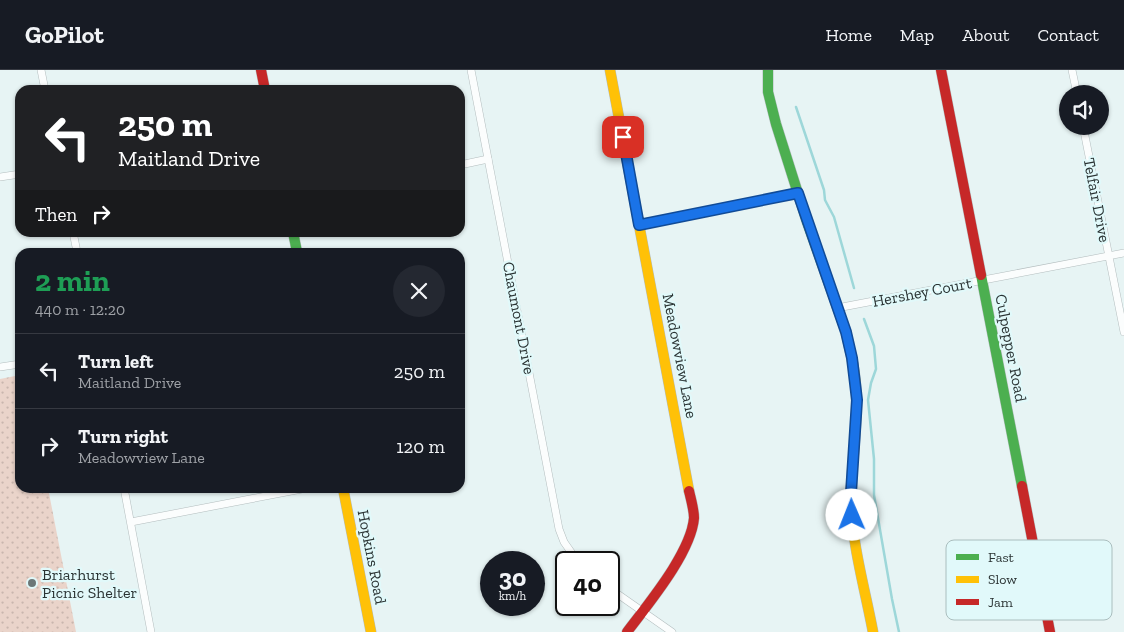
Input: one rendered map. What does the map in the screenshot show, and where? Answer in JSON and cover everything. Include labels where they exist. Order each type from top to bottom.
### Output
[{"type":"street","points":[[41,70],[44,85]]},
{"type":"street","points":[[262,70],[264,85]]},
{"type":"street","name":"Chaumont Drive","points":[[471,70],[559,529],[570,551]]},
{"type":"street","name":"Meadowview Lane","points":[[610,70],[694,517],[689,537],[673,566],[628,632]]},
{"type":"street","points":[[768,70],[770,105],[852,358],[857,400],[851,493],[852,515],[854,537],[873,632]]},
{"type":"street","name":"Culpepper Road","points":[[941,70],[1032,540]]},
{"type":"street","points":[[1072,70],[1075,85]]},
{"type":"street","name":"Telfair Drive","points":[[1085,135],[1124,332]]},
{"type":"street","points":[[465,164],[488,159]]},
{"type":"street","points":[[0,178],[15,175]]},
{"type":"street","points":[[639,225],[798,193]]},
{"type":"street","name":"Hershey Court","points":[[837,308],[1124,253]]},
{"type":"street","points":[[0,367],[15,365]]},
{"type":"street","points":[[125,493],[151,632]]},
{"type":"street","points":[[130,522],[281,493]]},
{"type":"street","name":"Hopkins Road","points":[[344,493],[371,632]]},
{"type":"street","points":[[620,596],[672,632]]},
{"type":"shaded area","points":[[15,376],[15,493],[49,493],[76,632],[0,632],[0,379]]},
{"type":"waterway","points":[[796,107],[824,190],[825,200],[834,217],[854,288]]},
{"type":"waterway","points":[[864,319],[874,346],[876,369],[868,400],[874,459],[874,495],[899,632]]},
{"type":"traffic: fast","points":[[768,70],[768,92],[776,124],[807,222],[846,332],[853,364]]},
{"type":"traffic: fast","points":[[294,237],[296,248]]},
{"type":"traffic: fast","points":[[981,275],[1022,486]]},
{"type":"traffic: slow","points":[[610,70],[689,491]]},
{"type":"traffic: slow","points":[[853,364],[856,415],[851,484],[852,517],[856,550],[873,632]]},
{"type":"traffic: slow","points":[[344,493],[371,632]]},
{"type":"traffic: jam","points":[[261,70],[264,85]]},
{"type":"traffic: jam","points":[[941,70],[981,275]]},
{"type":"traffic: jam","points":[[1022,486],[1032,540]]},
{"type":"traffic: jam","points":[[627,632],[657,593],[685,547],[694,518],[689,491]]},
{"type":"traffic: jam","points":[[1048,620],[1050,632]]},
{"type":"place","name":"Briarhurst Picnic Shelter","points":[[32,583]]},
{"type":"route","points":[[623,137],[639,225],[798,193],[846,332],[852,358],[857,400],[851,493],[852,515]]}]
